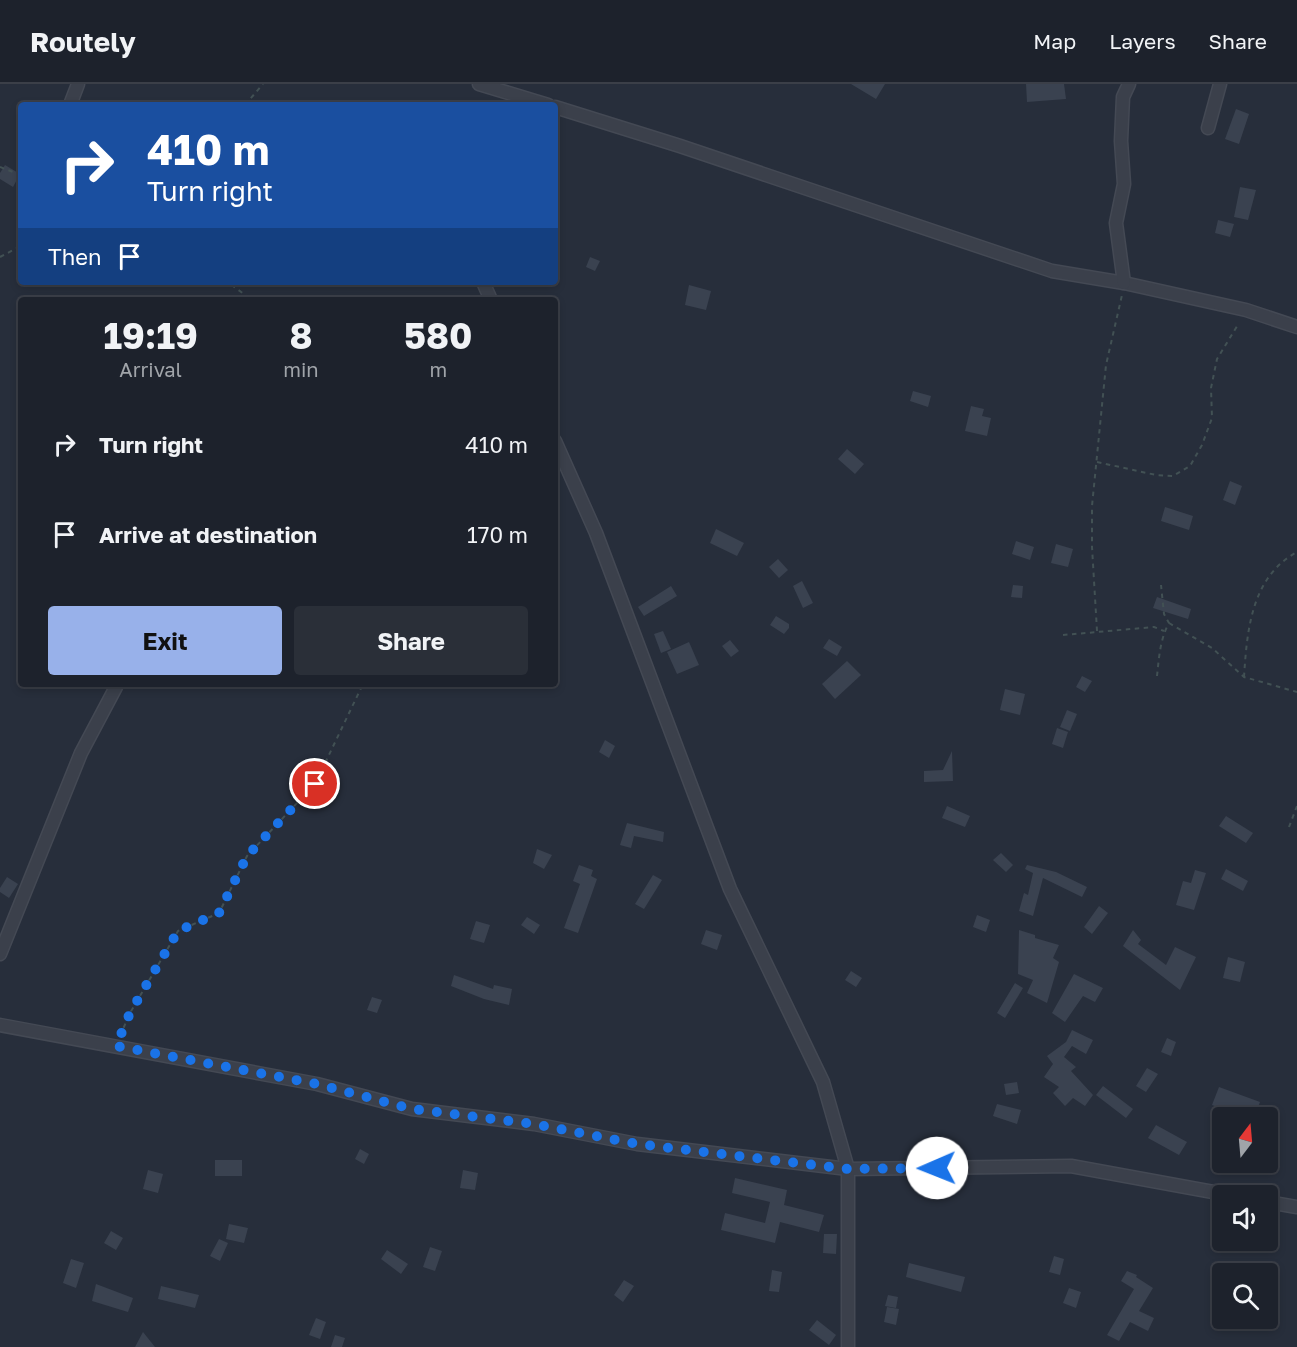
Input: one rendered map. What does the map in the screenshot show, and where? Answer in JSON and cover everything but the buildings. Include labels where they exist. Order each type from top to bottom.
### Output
[{"type":"street","points":[[71,102],[78,84]]},
{"type":"street","points":[[479,84],[538,102]]},
{"type":"street","points":[[1124,283],[1116,223],[1124,184],[1121,141],[1123,97],[1128,84]]},
{"type":"street","points":[[1208,128],[1220,84]]},
{"type":"street","points":[[558,108],[680,146],[1052,271],[1124,283],[1246,310],[1297,327]]},
{"type":"street","points":[[558,448],[597,533],[730,889],[823,1082],[848,1169],[848,1347]]},
{"type":"street","points":[[0,954],[81,753],[116,687]]},
{"type":"street","points":[[0,1025],[317,1084],[412,1109],[534,1124],[637,1144],[848,1169],[1071,1166],[1212,1192]]},
{"type":"street","points":[[1278,1204],[1297,1208]]},
{"type":"path","points":[[248,102],[263,84]]},
{"type":"path","points":[[0,166],[18,174]]},
{"type":"path","points":[[0,257],[18,248]]},
{"type":"path","points":[[1097,631],[1092,506],[1106,365],[1124,283]]},
{"type":"path","points":[[228,285],[247,297]]},
{"type":"path","points":[[1097,462],[1156,475],[1173,476],[1190,466],[1203,445],[1212,418],[1211,388],[1218,359],[1246,310]]},
{"type":"path","points":[[1244,677],[1251,612],[1271,573],[1289,556],[1297,552]]},
{"type":"path","points":[[1161,585],[1164,614],[1169,623],[1212,648],[1244,677],[1297,692]]},
{"type":"path","points":[[1157,676],[1164,630],[1169,623]]},
{"type":"path","points":[[1063,634],[1154,627],[1164,630]]},
{"type":"path","points":[[116,1046],[130,1013],[178,931],[219,913],[247,856],[315,784],[362,687]]},
{"type":"path","points":[[1289,827],[1297,806]]},
{"type":"route","points":[[315,784],[247,856],[219,913],[178,931],[130,1013],[116,1046],[317,1084],[412,1109],[534,1124],[637,1144],[848,1169],[937,1168]]}]
